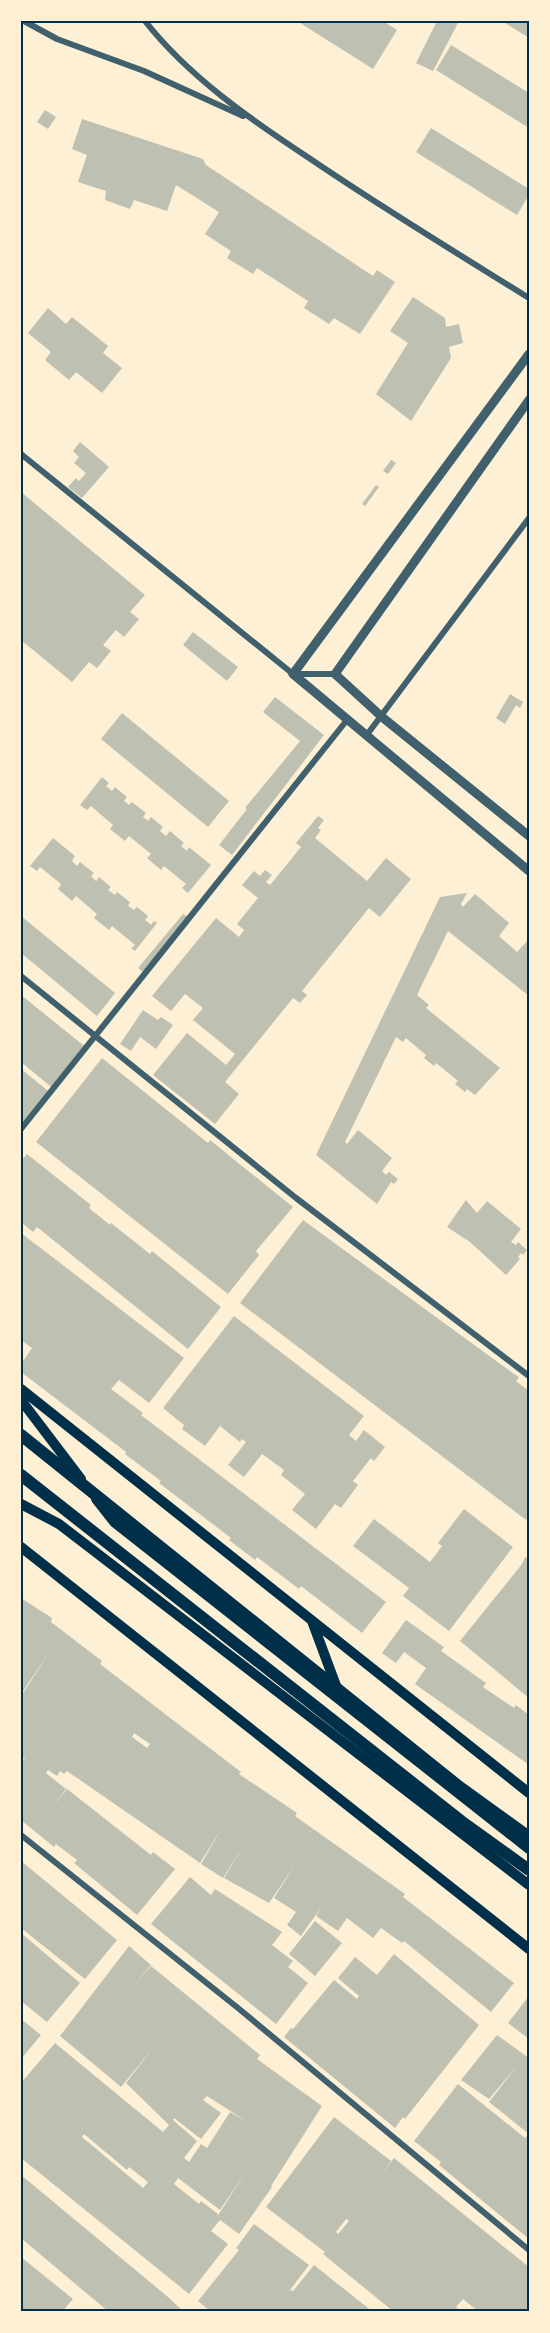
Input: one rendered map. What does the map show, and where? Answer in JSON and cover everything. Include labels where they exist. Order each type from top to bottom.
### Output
[{"type":"highway","points":[[21,1435],[448,1778],[529,1837]]},
{"type":"highway","points":[[21,1475],[461,1821],[529,1870]]},
{"type":"main road","points":[[21,1389],[529,1793]]},
{"type":"main road","points":[[21,1400],[114,1522],[529,1849]]},
{"type":"main road","points":[[21,1504],[59,1524],[529,1885]]},
{"type":"main road","points":[[21,1547],[529,1949]]},
{"type":"main road","points":[[312,1621],[343,1702]]},
{"type":"street","points":[[24,21],[57,39],[144,71],[249,118]]},
{"type":"street","points":[[144,21],[179,59],[249,118],[355,190],[529,298]]},
{"type":"street","points":[[293,674],[529,354]]},
{"type":"street","points":[[335,674],[529,400]]},
{"type":"street","points":[[21,454],[293,674],[529,871]]},
{"type":"street","points":[[366,737],[529,518]]},
{"type":"street","points":[[293,674],[335,674],[382,717],[529,836]]},
{"type":"street","points":[[21,1129],[347,720]]},
{"type":"street","points":[[21,975],[296,1198],[529,1376]]},
{"type":"street","points":[[21,1834],[238,2008],[529,2250]]},
{"type":"building","points":[[297,21],[383,21],[397,30],[373,69]]},
{"type":"building","points":[[437,21],[459,21],[433,71],[416,63]]},
{"type":"building","points":[[502,21],[529,21],[529,38]]},
{"type":"building","points":[[451,45],[529,93],[529,128],[436,70]]},
{"type":"building","points":[[45,110],[56,117],[48,129],[37,122]]},
{"type":"building","points":[[82,119],[203,159],[206,165],[373,276],[377,270],[395,282],[360,334],[334,318],[329,324],[304,308],[308,301],[257,268],[253,274],[227,258],[231,251],[205,234],[219,212],[176,185],[167,211],[134,200],[130,209],[105,200],[106,191],[78,182],[87,155],[72,149]]},
{"type":"building","points":[[431,128],[529,189],[529,195],[517,215],[416,152]]},
{"type":"building","points":[[413,297],[445,318],[446,327],[459,324],[463,343],[449,347],[451,358],[411,421],[376,394],[408,343],[390,331]]},
{"type":"building","points":[[48,308],[66,324],[72,317],[108,346],[103,353],[122,368],[102,393],[76,372],[69,380],[45,360],[51,352],[28,333]]},
{"type":"building","points":[[80,442],[109,467],[82,498],[68,487],[76,478],[79,481],[86,473],[74,463],[79,457],[73,451]]},
{"type":"building","points":[[391,460],[396,463],[388,474],[383,471]]},
{"type":"building","points":[[376,485],[379,487],[365,506],[362,504]]},
{"type":"building","points":[[21,492],[145,595],[130,612],[139,619],[124,637],[116,630],[103,645],[111,651],[97,668],[89,662],[72,682],[21,640]]},
{"type":"building","points":[[193,632],[238,667],[227,681],[183,645]]},
{"type":"building","points":[[510,694],[523,702],[520,708],[516,705],[505,724],[496,718]]},
{"type":"building","points":[[275,697],[324,735],[232,855],[219,845],[247,809],[245,808],[300,741],[263,712]]},
{"type":"building","points":[[122,713],[229,801],[208,827],[101,739]]},
{"type":"building","points":[[102,777],[109,783],[106,786],[112,791],[115,787],[127,797],[124,801],[129,805],[132,802],[146,813],[143,817],[148,821],[151,817],[163,827],[160,831],[166,836],[170,831],[184,843],[181,846],[187,851],[189,847],[211,865],[188,893],[182,888],[186,884],[164,866],[161,870],[147,858],[151,854],[129,836],[125,841],[110,829],[113,825],[91,806],[87,810],[80,805]]},
{"type":"building","points":[[318,816],[324,820],[315,838],[367,881],[386,858],[411,879],[380,917],[369,908],[302,991],[307,995],[300,1003],[293,998],[225,1082],[239,1094],[215,1124],[153,1075],[187,1033],[226,1065],[235,1054],[193,1020],[203,1008],[185,994],[171,1011],[152,996],[216,918],[239,937],[244,930],[237,924],[258,898],[242,885],[254,871],[260,876],[265,870],[272,875],[266,882],[270,885],[301,847],[296,843]]},
{"type":"building","points":[[53,838],[75,856],[72,861],[77,866],[80,862],[94,873],[91,876],[96,881],[99,877],[111,887],[108,890],[115,895],[117,892],[130,902],[128,906],[134,910],[137,907],[148,916],[145,920],[151,925],[154,921],[157,923],[135,951],[131,948],[135,945],[112,926],[109,930],[94,918],[97,914],[76,896],[72,901],[58,889],[61,884],[40,867],[37,871],[30,866]]},
{"type":"building","points":[[467,893],[461,904],[463,907],[475,894],[509,923],[499,936],[517,952],[529,939],[529,996],[448,931],[417,995],[429,1005],[426,1008],[500,1068],[475,1095],[467,1089],[465,1092],[455,1084],[458,1081],[436,1063],[434,1066],[424,1058],[426,1055],[406,1038],[403,1042],[396,1037],[345,1142],[347,1144],[358,1130],[392,1158],[382,1171],[386,1175],[389,1172],[398,1179],[394,1184],[391,1182],[377,1204],[316,1155],[440,897]]},
{"type":"building","points":[[183,914],[188,917],[143,972],[138,968]]},
{"type":"building","points":[[21,916],[115,993],[97,1016],[21,953]]},
{"type":"building","points":[[21,995],[88,1049],[55,1090],[21,1062]]},
{"type":"building","points":[[143,1010],[158,1020],[161,1017],[173,1025],[156,1049],[140,1037],[131,1051],[120,1044]]},
{"type":"building","points":[[102,1058],[208,1143],[210,1140],[293,1207],[256,1251],[259,1255],[228,1294],[36,1142]]},
{"type":"building","points":[[21,1069],[52,1094],[21,1132]]},
{"type":"building","points":[[27,1154],[91,1205],[89,1208],[110,1225],[111,1223],[150,1254],[152,1251],[221,1307],[188,1349],[37,1227],[33,1232],[21,1222],[21,1161]]},
{"type":"building","points":[[466,1200],[477,1213],[487,1201],[521,1229],[511,1242],[516,1245],[518,1242],[527,1250],[523,1255],[521,1253],[518,1257],[520,1259],[506,1275],[470,1242],[447,1227]]},
{"type":"building","points":[[303,1220],[519,1377],[516,1381],[529,1391],[529,1516],[526,1520],[240,1303]]},
{"type":"building","points":[[21,1233],[184,1358],[149,1403],[119,1380],[111,1389],[143,1413],[141,1415],[386,1602],[362,1633],[301,1586],[299,1589],[257,1557],[255,1560],[229,1540],[231,1538],[159,1483],[161,1481],[125,1454],[126,1452],[21,1372],[21,1364],[32,1348],[21,1340]]},
{"type":"building","points":[[234,1316],[364,1416],[349,1435],[356,1441],[364,1430],[385,1447],[374,1461],[371,1458],[353,1481],[358,1485],[341,1508],[335,1504],[316,1529],[292,1510],[305,1494],[281,1475],[284,1470],[262,1454],[244,1477],[228,1465],[246,1442],[242,1439],[240,1442],[220,1426],[205,1446],[182,1429],[184,1425],[163,1408]]},
{"type":"building","points":[[464,1509],[513,1547],[449,1631],[403,1596],[409,1588],[353,1546],[374,1519],[430,1562],[442,1546],[438,1543]]},
{"type":"building","points":[[525,1557],[529,1559],[529,1698],[460,1641],[522,1564]]},
{"type":"building","points":[[21,1598],[52,1618],[51,1622],[102,1661],[100,1664],[241,1772],[239,1774],[297,1813],[295,1816],[405,1894],[403,1897],[514,1983],[491,2012],[404,1941],[402,1943],[381,1928],[373,1938],[347,1918],[338,1931],[316,1916],[322,1906],[301,1936],[287,1925],[296,1912],[274,1898],[295,1865],[269,1903],[224,1878],[245,1843],[223,1878],[201,1864],[222,1828],[200,1863],[67,1771],[64,1774],[60,1771],[57,1776],[48,1770],[46,1773],[66,1789],[52,1807],[67,1789],[151,1855],[153,1852],[175,1869],[137,1915],[74,1863],[77,1860],[56,1844],[54,1847],[21,1820],[21,1763],[27,1755],[21,1761],[21,1696],[52,1649],[21,1694]],"holes":[[[134,1733],[150,1744],[147,1748],[132,1737]]]},
{"type":"building","points":[[406,1620],[444,1647],[441,1651],[486,1683],[483,1687],[514,1708],[516,1705],[529,1715],[529,1765],[415,1684],[426,1668],[404,1652],[396,1663],[382,1653]]},
{"type":"building","points":[[21,1861],[117,1940],[85,1979],[21,1928]]},
{"type":"building","points":[[190,1877],[211,1895],[215,1889],[282,1932],[272,1945],[293,1961],[288,1967],[308,1983],[276,2024],[151,1924]]},
{"type":"building","points":[[315,1921],[342,1943],[315,1976],[289,1954]]},
{"type":"building","points":[[21,1933],[80,1983],[47,2022],[21,2001]]},
{"type":"building","points":[[129,1946],[151,1965],[131,1989],[151,1966],[260,2055],[257,2059],[322,2106],[272,2187],[239,2234],[220,2220],[211,2231],[228,2244],[189,2294],[21,2158],[21,2083],[55,2043],[163,2132],[169,2125],[126,2083],[154,2047],[121,2087],[60,2036]],"holes":[[[207,2096],[249,2123],[230,2112],[207,2148],[201,2144],[189,2162],[184,2158],[197,2141],[173,2120],[174,2118],[201,2139],[221,2113],[203,2100]],[[84,2134],[127,2170],[129,2167],[148,2182],[143,2188],[82,2137]],[[245,2173],[217,2217],[218,2214],[201,2201],[199,2204],[174,2184],[178,2178],[220,2210]]]},
{"type":"building","points":[[394,1954],[479,2025],[405,2119],[403,2117],[395,2128],[284,2037],[334,1980],[357,1999],[359,1996],[338,1978],[355,1957],[377,1975]]},
{"type":"building","points":[[529,1996],[529,2039],[508,2023]]},
{"type":"building","points":[[21,2019],[41,2035],[21,2059]]},
{"type":"building","points":[[497,2035],[529,2058],[529,2134],[489,2102],[517,2066],[489,2099],[461,2080]]},
{"type":"building","points":[[458,2084],[525,2138],[529,2134],[529,2239],[439,2165],[441,2162],[414,2141]]},
{"type":"building","points":[[334,2117],[391,2161],[379,2177],[394,2158],[529,2267],[529,2312],[479,2312],[463,2299],[456,2307],[462,2312],[394,2312],[323,2254],[325,2252],[266,2207]],"holes":[[[346,2219],[349,2221],[338,2234],[336,2232]]]},
{"type":"building","points":[[21,2175],[184,2312],[109,2312],[79,2287],[21,2238]]},
{"type":"building","points":[[254,2224],[309,2265],[290,2290],[293,2291],[314,2265],[373,2312],[211,2312],[198,2301],[239,2250],[236,2248]]},
{"type":"building","points":[[21,2257],[73,2299],[62,2312],[21,2312]]}]
